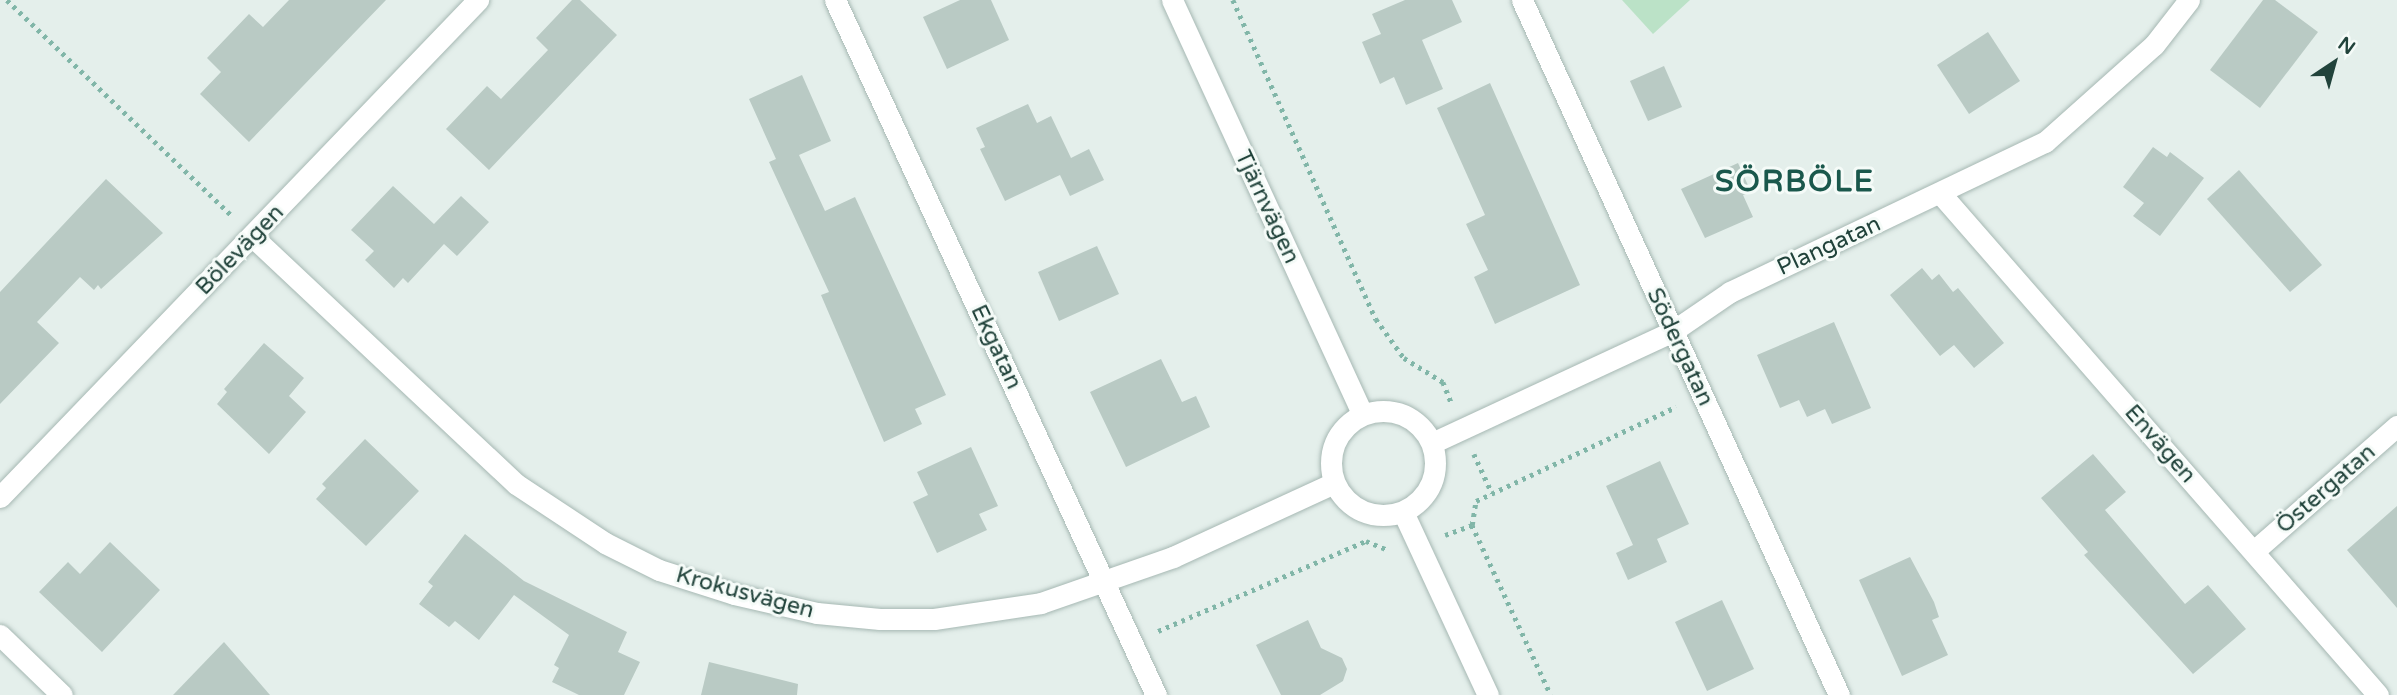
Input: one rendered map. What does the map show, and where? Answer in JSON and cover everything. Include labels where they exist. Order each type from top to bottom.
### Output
[{"type":"street","name":"Bölevägen","points":[[0,497],[253,237],[478,0]]},
{"type":"street","name":"Ekgatan","points":[[835,0],[1156,695]]},
{"type":"street","name":"Tjärnvägen","points":[[1172,0],[1362,414]]},
{"type":"street","name":"Södergatan","points":[[1521,0],[1839,695]]},
{"type":"street","name":"Plangatan","points":[[1434,442],[1673,331],[1730,292],[2045,142],[2154,45],[2189,0]]},
{"type":"street","name":"Envägen","points":[[1940,193],[2378,695]]},
{"type":"street","name":"Krokusvägen","points":[[253,237],[516,484],[605,543],[659,570],[734,594],[817,613],[880,619],[934,619],[1041,603],[1104,583],[1334,483]]},
{"type":"street","points":[[1390,411],[1413,421],[1434,442],[1435,470],[1425,495],[1403,512],[1376,515],[1351,505],[1334,483],[1330,456],[1335,443],[1340,431],[1362,414],[1390,411]]},
{"type":"street","name":"Östergatan","points":[[2254,551],[2397,426]]},
{"type":"street","points":[[1403,512],[1488,695]]},
{"type":"street","points":[[0,635],[62,695]]},
{"type":"path","points":[[7,0],[253,237]]},
{"type":"path","points":[[1233,0],[1376,319],[1404,358],[1443,382],[1492,493]]},
{"type":"path","points":[[1472,524],[1551,695]]},
{"type":"green space","points":[[1622,0],[1690,0],[1653,34]]},
{"type":"building","points":[[289,0],[386,0],[249,142],[200,94],[221,72],[207,58],[249,14],[263,27]]},
{"type":"building","points":[[572,0],[580,0],[617,35],[489,170],[446,129],[487,86],[501,99],[548,50],[536,38]]},
{"type":"building","points":[[960,0],[991,0],[1009,40],[947,69],[923,17]]},
{"type":"building","points":[[1405,0],[1452,0],[1462,22],[1422,40],[1443,89],[1406,105],[1394,77],[1380,84],[1362,42],[1381,34],[1372,14]]},
{"type":"building","points":[[2263,0],[2275,0],[2318,32],[2260,108],[2210,70]]},
{"type":"building","points":[[1988,32],[2020,81],[1969,114],[1937,65]]},
{"type":"building","points":[[1664,66],[1682,107],[1648,121],[1630,81]]},
{"type":"building","points":[[802,75],[831,141],[799,155],[825,211],[855,197],[946,395],[915,409],[922,424],[884,442],[821,295],[829,292],[769,162],[776,159],[749,99]]},
{"type":"building","points":[[1490,83],[1580,285],[1495,324],[1474,277],[1488,270],[1466,224],[1485,215],[1437,108]]},
{"type":"building","points":[[1028,104],[1037,123],[1051,116],[1071,158],[1089,149],[1104,180],[1070,196],[1060,175],[1005,201],[980,149],[985,147],[976,128]]},
{"type":"building","points":[[2153,147],[2167,157],[2170,152],[2204,178],[2160,236],[2133,216],[2144,203],[2123,187]]},
{"type":"building","points":[[1738,163],[1751,192],[1743,195],[1753,217],[1705,238],[1681,189]]},
{"type":"building","points":[[2239,170],[2322,265],[2290,292],[2207,199]]},
{"type":"building","points":[[106,179],[163,233],[101,289],[98,285],[94,290],[80,277],[37,322],[59,343],[0,404],[0,292]]},
{"type":"building","points":[[393,186],[434,224],[461,196],[489,222],[457,256],[444,244],[408,283],[403,278],[394,288],[365,260],[374,251],[351,230]]},
{"type":"building","points":[[1097,246],[1119,294],[1059,321],[1038,272]]},
{"type":"building","points":[[1922,268],[1932,280],[1939,274],[1953,292],[1958,288],[2004,343],[1974,368],[1954,345],[1940,356],[1890,295]]},
{"type":"building","points":[[1834,322],[1871,408],[1832,424],[1825,409],[1807,417],[1799,400],[1780,408],[1757,355]]},
{"type":"building","points":[[264,343],[304,378],[289,396],[306,412],[269,454],[217,404],[227,392],[224,389]]},
{"type":"building","points":[[1161,359],[1182,402],[1196,396],[1210,427],[1126,467],[1090,392]]},
{"type":"building","points":[[365,439],[419,491],[366,546],[316,499],[326,488],[322,484]]},
{"type":"building","points":[[971,447],[998,506],[979,514],[987,530],[937,553],[913,502],[928,495],[917,472]]},
{"type":"building","points":[[2093,454],[2126,492],[2105,510],[2185,604],[2208,585],[2246,629],[2193,674],[2084,555],[2088,552],[2041,498]]},
{"type":"building","points":[[1660,461],[1689,524],[1657,539],[1667,562],[1628,580],[1616,553],[1633,545],[1606,486]]},
{"type":"building","points":[[2397,506],[2397,608],[2347,550]]},
{"type":"building","points":[[465,534],[524,581],[627,632],[618,652],[640,662],[624,695],[579,695],[552,682],[559,668],[554,665],[569,635],[514,595],[479,640],[455,621],[449,627],[419,604],[433,586],[428,582]]},
{"type":"building","points":[[110,542],[160,590],[102,652],[39,592],[68,562],[80,574]]},
{"type":"building","points":[[1910,557],[1934,602],[1939,617],[1932,620],[1948,655],[1902,676],[1859,580]]},
{"type":"building","points":[[1722,600],[1754,669],[1707,691],[1675,622]]},
{"type":"building","points":[[1308,620],[1321,648],[1342,658],[1347,669],[1343,681],[1320,695],[1281,695],[1256,645]]},
{"type":"building","points":[[224,642],[270,695],[173,695]]},
{"type":"building","points":[[709,662],[798,684],[797,695],[701,695]]},
{"type":"district","name":"SÖRBÖLE","points":[[1795,182]]}]
